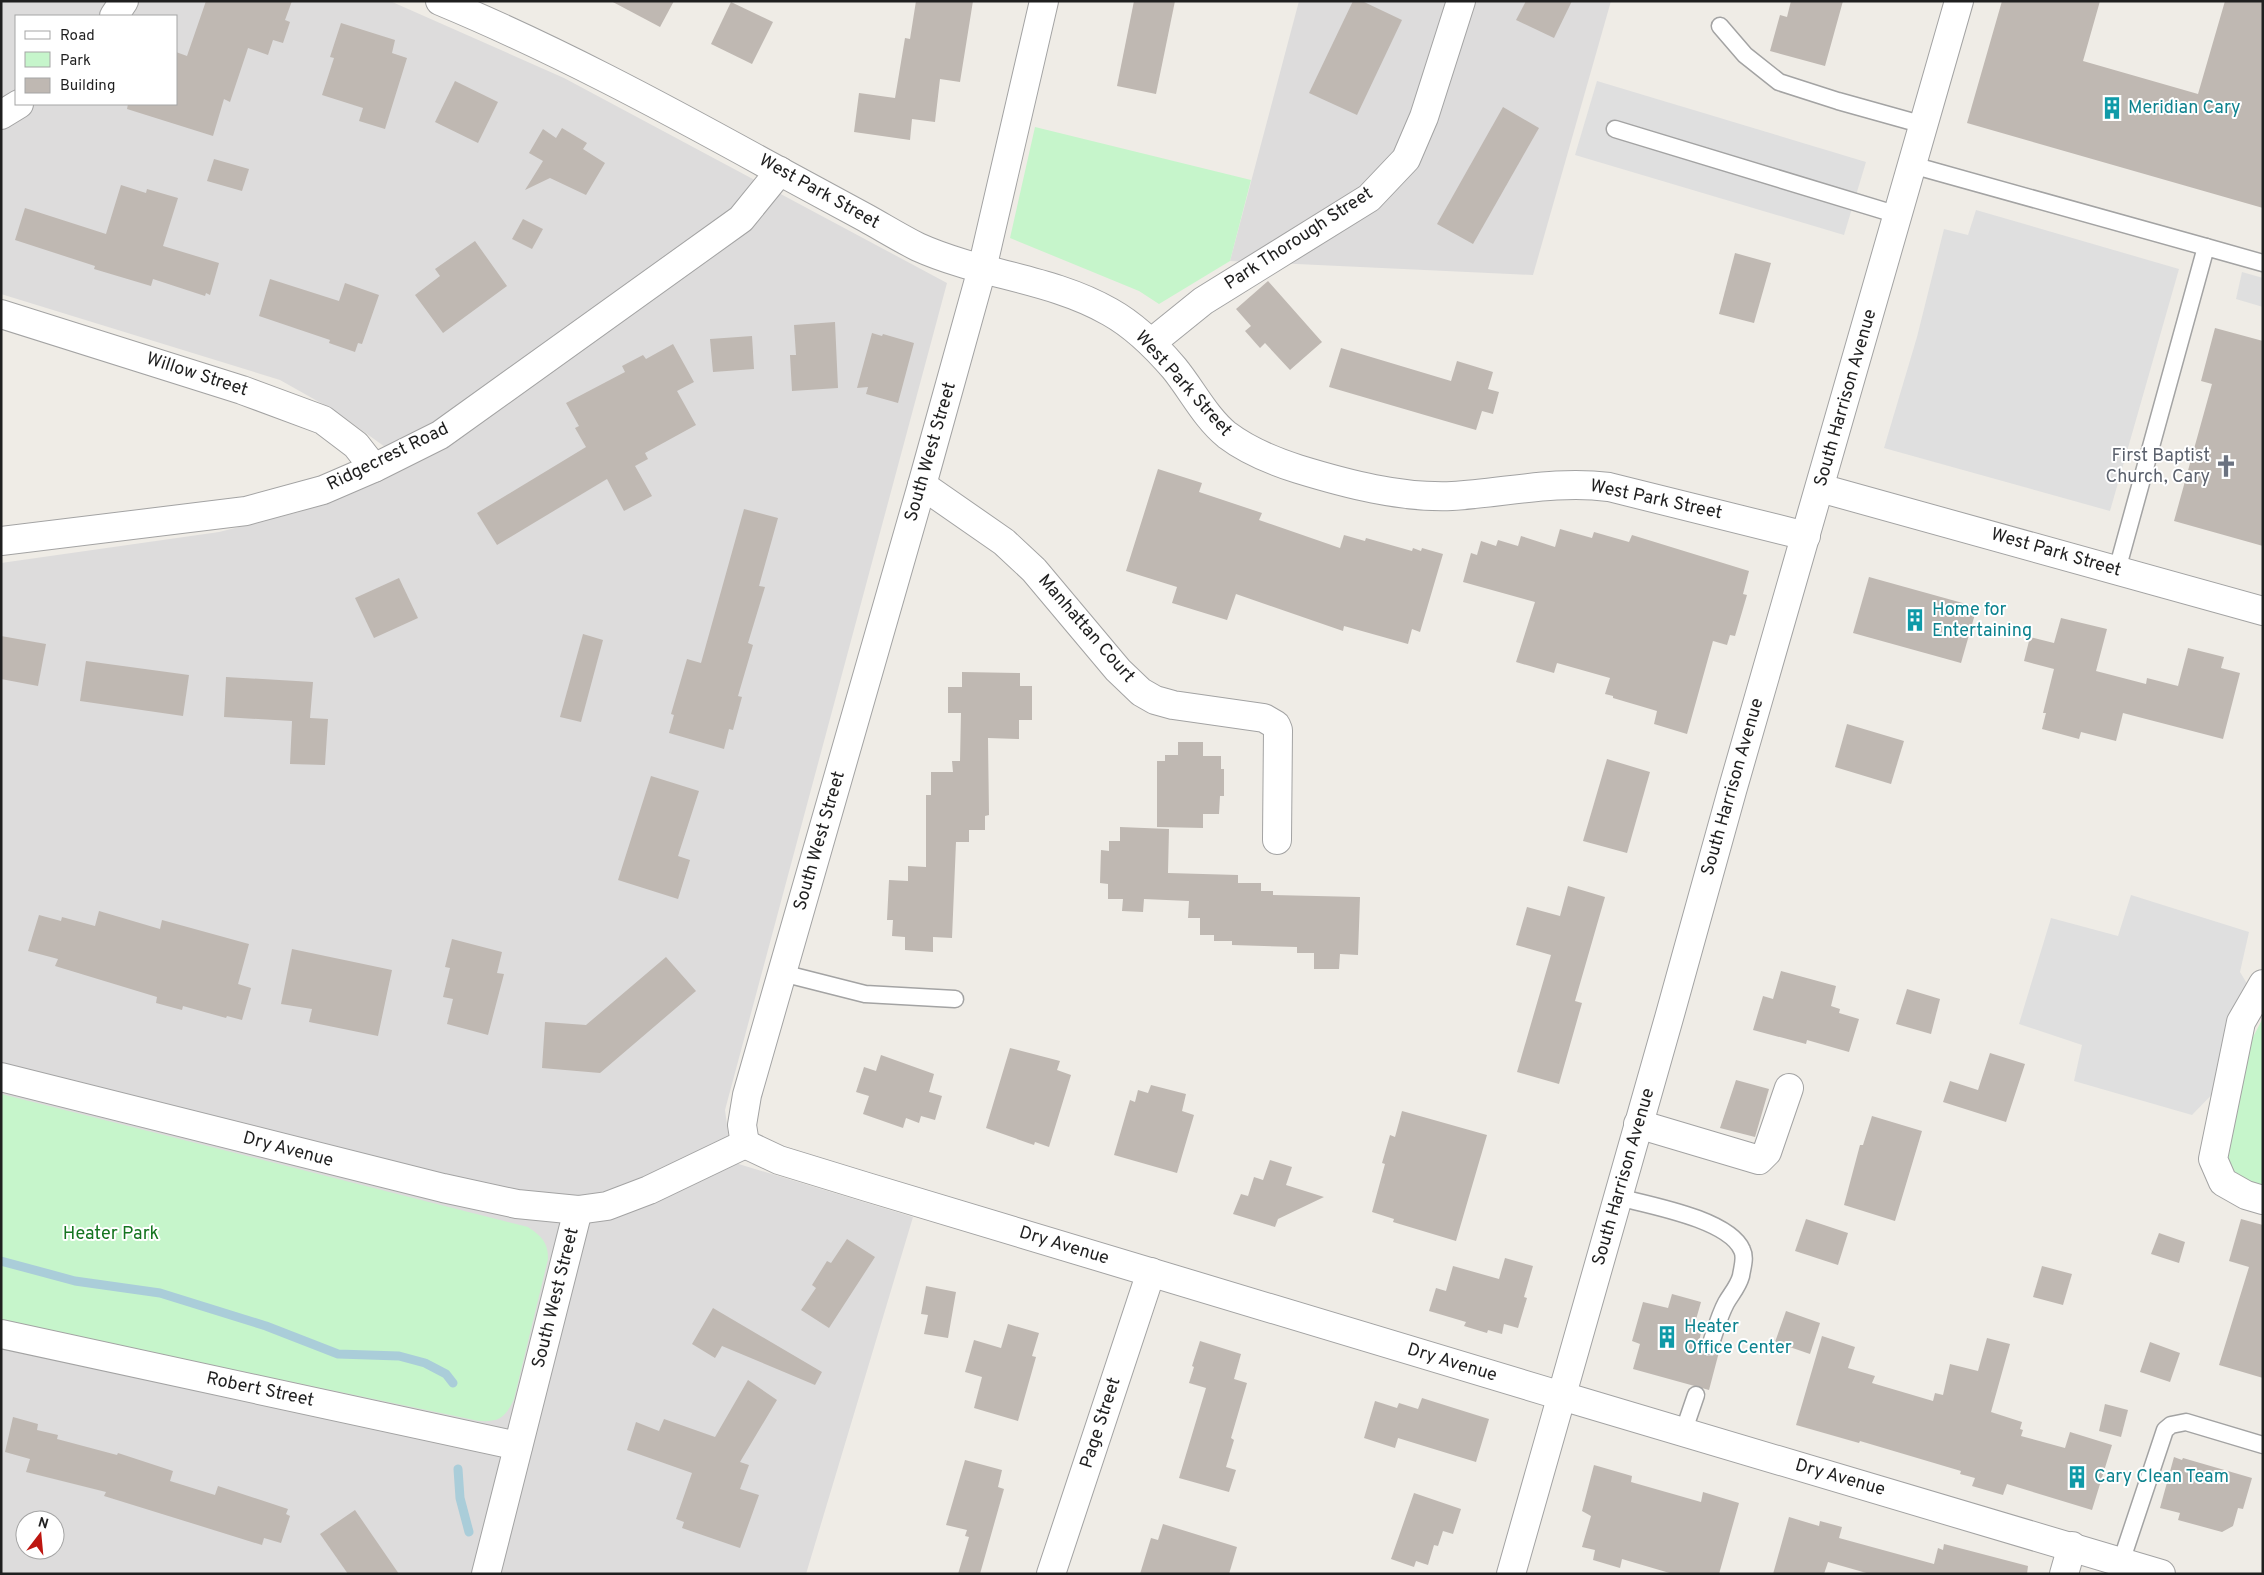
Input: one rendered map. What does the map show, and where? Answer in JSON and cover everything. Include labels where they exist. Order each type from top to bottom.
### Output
[{"type":"street","points":[[115,15],[124,1]]},
{"type":"street","name":"West Park Street","points":[[440,1],[634,91],[919,247],[982,269],[1043,285],[1079,297],[1110,312],[1151,343],[1175,369],[1210,418],[1225,434],[1246,448],[1296,468],[1362,487],[1433,495],[1453,496],[1558,484],[1609,487],[1806,536]]},
{"type":"street","name":"South West Street","points":[[486,1574],[578,1210],[607,1206],[649,1190],[745,1144],[742,1125],[744,1110],[982,269],[1044,1]]},
{"type":"street","name":"Park Thorough Street","points":[[1151,343],[1203,301],[1369,198],[1406,159],[1424,117],[1461,1]]},
{"type":"street","name":"South Harrison Avenue","points":[[1511,1574],[1734,783],[1959,1]]},
{"type":"street","points":[[1,115],[17,105]]},
{"type":"street","name":"Ridgecrest Road","points":[[1,541],[246,511],[323,490],[374,468],[440,435],[742,219],[780,171]]},
{"type":"street","name":"Willow Street","points":[[1,314],[242,390],[323,420],[356,445],[374,468]]},
{"type":"street","name":"Manhattan Court","points":[[922,485],[1004,542],[1034,570],[1118,670],[1141,692],[1155,700],[1172,705],[1264,718],[1276,725],[1278,730],[1277,840]]},
{"type":"street","name":"West Park Street","points":[[1820,488],[2263,611]]},
{"type":"street","points":[[2263,984],[2241,1022],[2213,1159],[2223,1182],[2246,1194],[2263,1200]]},
{"type":"street","name":"Dry Avenue","points":[[1,1077],[443,1188],[517,1204],[578,1210]]},
{"type":"street","points":[[1638,1124],[1759,1160],[1767,1152],[1789,1088]]},
{"type":"street","name":"Dry Avenue","points":[[745,1144],[760,1152],[797,1165],[1683,1433],[2072,1546],[2161,1574]]},
{"type":"street","name":"Page Street","points":[[1051,1574],[1151,1272]]},
{"type":"street","name":"Robert Street","points":[[1,1334],[518,1446]]},
{"type":"street","points":[[2064,1574],[2072,1546]]},
{"type":"lane","points":[[1720,26],[1744,55],[1779,82],[1838,102],[1924,125]]},
{"type":"lane","points":[[1615,129],[1898,215]]},
{"type":"lane","points":[[1912,165],[2263,263]]},
{"type":"lane","points":[[2117,570],[2206,247]]},
{"type":"lane","points":[[782,973],[865,994],[955,999]]},
{"type":"lane","points":[[1618,1198],[1671,1211],[1708,1223],[1734,1238],[1740,1245],[1744,1252],[1740,1278],[1721,1314],[1710,1346]]},
{"type":"lane","points":[[1683,1433],[1696,1395]]},
{"type":"lane","points":[[2122,1562],[2165,1430],[2171,1425],[2186,1422],[2263,1445]]},
{"type":"shaded area","points":[[1,1],[390,1],[564,78],[947,283],[725,1110],[732,1162],[913,1217],[806,1574],[1,1574],[1,563],[219,532],[299,512],[359,489],[406,462],[335,411],[280,380],[1,294]]},
{"type":"shaded area","points":[[1299,1],[1611,1],[1533,275],[1230,261]]},
{"type":"shaded area","points":[[1597,81],[1866,162],[1844,235],[1575,155]]},
{"type":"shaded area","points":[[1976,210],[2179,269],[2110,511],[1884,448],[1917,337],[1944,229],[1968,235]]},
{"type":"shaded area","points":[[2242,272],[2263,278],[2263,307],[2236,299]]},
{"type":"shaded area","points":[[2131,895],[2249,932],[2240,972],[2255,997],[2230,1076],[2192,1115],[2074,1081],[2082,1045],[2019,1024],[2051,918],[2118,936]]},
{"type":"green space","points":[[1035,127],[1251,180],[1230,261],[1159,304],[1139,291],[1010,238]]},
{"type":"green space","points":[[2263,1018],[2263,1192],[2237,1183],[2223,1155],[2244,1054]]},
{"type":"green space","name":"Heater Park","points":[[1,1094],[528,1227],[543,1240],[547,1248],[548,1259],[514,1399],[508,1411],[501,1418],[492,1421],[479,1421],[1,1321]]},
{"type":"building","points":[[206,1],[292,1],[285,20],[290,22],[283,43],[273,40],[268,55],[248,48],[230,102],[224,99],[213,136],[127,109],[128,105],[178,105],[178,53],[187,56]]},
{"type":"building","points":[[611,1],[674,1],[660,27]]},
{"type":"building","points":[[916,1],[973,1],[960,82],[940,79],[935,122],[912,119],[910,140],[854,132],[859,93],[895,98],[905,38],[910,39]]},
{"type":"building","points":[[1134,1],[1175,1],[1156,94],[1117,86]]},
{"type":"building","points":[[1353,1],[1362,1],[1402,20],[1357,115],[1309,93]]},
{"type":"building","points":[[1526,1],[1572,1],[1554,38],[1516,20]]},
{"type":"building","points":[[1791,1],[1843,1],[1825,66],[1770,51],[1780,15],[1787,17]]},
{"type":"building","name":"Meridian Cary","points":[[2002,1],[2100,1],[2083,61],[2198,94],[2225,1],[2263,1],[2263,208],[1967,123]]},
{"type":"building","points":[[731,2],[773,22],[752,64],[711,44]]},
{"type":"building","points":[[341,23],[395,40],[392,53],[407,58],[385,129],[359,121],[363,108],[322,95],[334,58],[330,57]]},
{"type":"building","points":[[455,81],[498,102],[478,143],[435,122]]},
{"type":"building","points":[[1503,107],[1539,128],[1473,244],[1437,224]]},
{"type":"building","points":[[562,128],[587,143],[583,149],[605,163],[586,195],[550,178],[525,190],[543,161],[529,153],[543,129],[556,138]]},
{"type":"building","points":[[214,159],[249,169],[242,191],[207,181]]},
{"type":"building","points":[[121,185],[146,193],[147,189],[178,198],[163,246],[219,263],[210,295],[206,293],[205,296],[153,279],[151,286],[94,269],[95,266],[15,240],[25,208],[106,234]]},
{"type":"building","points":[[523,219],[543,229],[532,249],[512,239]]},
{"type":"building","points":[[475,241],[507,286],[443,333],[415,295],[440,276],[435,269]]},
{"type":"building","points":[[1735,253],[1771,263],[1754,323],[1719,314]]},
{"type":"building","points":[[270,279],[339,301],[345,283],[379,295],[362,344],[358,343],[355,352],[329,343],[330,340],[259,316]]},
{"type":"building","points":[[1268,281],[1322,342],[1290,370],[1265,343],[1260,348],[1245,331],[1251,326],[1236,309]]},
{"type":"building","points":[[835,322],[838,388],[792,391],[790,355],[796,355],[794,325]]},
{"type":"building","name":"First Baptist Church, Cary","points":[[2215,328],[2263,341],[2263,546],[2174,521],[2212,384],[2201,381]]},
{"type":"building","points":[[872,333],[882,336],[883,334],[914,343],[898,403],[866,394],[868,387],[857,388]]},
{"type":"building","points":[[752,336],[754,369],[713,372],[710,339]]},
{"type":"building","points":[[673,344],[694,382],[677,391],[696,425],[645,453],[648,459],[635,466],[652,496],[624,511],[607,479],[497,545],[477,513],[586,447],[575,428],[579,426],[566,403],[625,372],[622,366],[643,355],[646,359]]},
{"type":"building","points":[[1341,348],[1451,381],[1457,361],[1493,372],[1488,389],[1499,392],[1493,414],[1482,411],[1476,430],[1329,387]]},
{"type":"building","points":[[1158,469],[1202,483],[1199,492],[1262,513],[1259,520],[1340,548],[1344,535],[1365,541],[1366,538],[1412,551],[1413,548],[1421,551],[1422,548],[1443,554],[1420,632],[1412,629],[1408,644],[1344,626],[1343,631],[1236,594],[1227,620],[1172,603],[1177,587],[1126,571]]},
{"type":"building","points":[[744,509],[778,518],[759,586],[765,587],[748,643],[753,645],[738,696],[742,697],[733,730],[729,729],[724,749],[669,733],[674,715],[671,714],[687,659],[701,663]]},
{"type":"building","points":[[1560,529],[1592,538],[1594,532],[1629,542],[1632,535],[1749,571],[1743,594],[1747,595],[1735,636],[1730,635],[1727,645],[1713,641],[1687,734],[1654,724],[1657,711],[1605,694],[1610,678],[1557,663],[1554,673],[1516,662],[1535,602],[1463,582],[1471,553],[1477,555],[1481,541],[1496,546],[1498,540],[1518,546],[1521,536],[1555,547]]},
{"type":"building","name":"Home for Entertaining","points":[[1869,577],[1977,607],[1961,663],[1853,633]]},
{"type":"building","points":[[399,578],[418,618],[374,638],[355,598]]},
{"type":"building","points":[[2061,618],[2107,629],[2096,671],[2146,684],[2147,678],[2178,686],[2188,648],[2224,657],[2221,668],[2240,673],[2223,739],[2123,713],[2116,741],[2081,732],[2079,739],[2042,729],[2046,713],[2043,713],[2054,669],[2024,661],[2030,637],[2054,643]]},
{"type":"building","points":[[583,634],[603,640],[581,722],[560,717]]},
{"type":"building","points":[[1,636],[46,644],[38,686],[1,679]]},
{"type":"building","points":[[86,661],[189,675],[183,716],[80,701]]},
{"type":"building","points":[[962,672],[1020,673],[1020,686],[1032,686],[1032,720],[1019,720],[1019,739],[988,738],[989,815],[985,816],[985,830],[969,830],[969,842],[956,842],[952,938],[933,937],[933,952],[905,950],[905,937],[892,936],[893,920],[887,920],[889,880],[908,881],[908,866],[926,867],[926,795],[931,795],[931,772],[953,772],[952,761],[960,761],[961,713],[948,713],[948,687],[962,687]]},
{"type":"building","points":[[226,677],[313,682],[310,718],[328,719],[325,765],[290,764],[292,721],[224,717]]},
{"type":"building","points":[[1847,724],[1904,741],[1891,784],[1835,767]]},
{"type":"building","points":[[1178,742],[1203,742],[1203,756],[1221,756],[1221,769],[1224,769],[1224,796],[1220,796],[1219,814],[1203,814],[1203,828],[1157,827],[1157,761],[1165,761],[1165,755],[1178,755]]},
{"type":"building","points":[[1607,759],[1650,772],[1627,853],[1583,841]]},
{"type":"building","points":[[651,776],[699,791],[678,856],[690,860],[678,899],[618,880]]},
{"type":"building","points":[[1120,827],[1169,829],[1168,873],[1238,875],[1238,883],[1261,883],[1261,891],[1273,891],[1273,895],[1360,897],[1358,955],[1340,954],[1339,969],[1314,969],[1314,953],[1297,953],[1297,947],[1232,945],[1232,941],[1214,941],[1214,935],[1200,935],[1200,918],[1188,918],[1189,901],[1144,899],[1143,912],[1122,911],[1123,899],[1108,899],[1108,884],[1100,883],[1101,850],[1109,851],[1109,841],[1120,841]]},
{"type":"building","points":[[1568,886],[1605,897],[1575,1001],[1582,1003],[1559,1084],[1517,1072],[1551,955],[1516,945],[1527,907],[1560,916]]},
{"type":"building","points":[[99,911],[160,929],[162,920],[249,944],[238,984],[251,988],[242,1020],[227,1016],[226,1018],[183,1006],[182,1010],[156,1003],[157,997],[55,966],[58,959],[28,951],[39,915],[61,921],[62,917],[95,926]]},
{"type":"building","points":[[452,939],[502,952],[497,973],[504,974],[488,1035],[447,1024],[453,999],[443,997],[450,968],[445,967]]},
{"type":"building","points":[[292,949],[392,970],[378,1036],[309,1022],[312,1009],[281,1004]]},
{"type":"building","points":[[666,957],[696,991],[600,1073],[542,1068],[545,1022],[586,1025]]},
{"type":"building","points":[[1781,971],[1836,986],[1831,1006],[1840,1009],[1839,1013],[1859,1019],[1849,1052],[1807,1040],[1806,1044],[1753,1030],[1763,996],[1773,999]]},
{"type":"building","points":[[1907,989],[1940,999],[1931,1034],[1896,1024]]},
{"type":"building","points":[[1010,1048],[1060,1061],[1057,1070],[1071,1075],[1049,1147],[1035,1142],[1034,1145],[986,1128]]},
{"type":"building","points":[[1990,1053],[2025,1064],[2006,1122],[1943,1102],[1950,1081],[1978,1090]]},
{"type":"building","points":[[881,1055],[934,1074],[929,1092],[942,1096],[935,1120],[921,1116],[919,1123],[906,1118],[903,1128],[863,1114],[869,1096],[856,1092],[864,1067],[876,1071]]},
{"type":"building","points":[[1736,1080],[1769,1089],[1755,1137],[1720,1128]]},
{"type":"building","points":[[1151,1085],[1186,1094],[1182,1111],[1194,1115],[1177,1173],[1114,1155],[1130,1100],[1135,1102],[1138,1090],[1148,1093]]},
{"type":"building","points":[[1402,1111],[1487,1135],[1456,1241],[1393,1222],[1394,1219],[1372,1212],[1385,1164],[1382,1163],[1390,1135],[1395,1137]]},
{"type":"building","points":[[1872,1116],[1922,1131],[1895,1221],[1844,1205],[1860,1145],[1863,1145]]},
{"type":"building","points":[[1270,1160],[1292,1167],[1286,1185],[1324,1197],[1278,1219],[1275,1227],[1233,1214],[1241,1194],[1248,1196],[1254,1177],[1263,1180]]},
{"type":"building","points":[[1806,1219],[1848,1233],[1838,1265],[1795,1251]]},
{"type":"building","points":[[2241,1219],[2263,1225],[2263,1378],[2219,1365],[2249,1267],[2229,1261]]},
{"type":"building","points":[[2159,1233],[2185,1242],[2179,1263],[2151,1254]]},
{"type":"building","points":[[847,1239],[875,1257],[829,1328],[801,1310],[816,1288],[812,1285],[827,1261],[831,1263]]},
{"type":"building","points":[[1505,1258],[1533,1266],[1524,1297],[1527,1298],[1518,1328],[1504,1324],[1502,1334],[1488,1330],[1487,1333],[1464,1326],[1466,1322],[1429,1311],[1436,1288],[1446,1291],[1453,1266],[1499,1279]]},
{"type":"building","points":[[2042,1266],[2072,1274],[2063,1305],[2033,1297]]},
{"type":"building","points":[[926,1286],[956,1292],[948,1338],[924,1334],[928,1315],[921,1314]]},
{"type":"building","name":"Heater Office Center","points":[[1672,1294],[1701,1302],[1693,1330],[1701,1333],[1698,1346],[1707,1356],[1712,1356],[1719,1352],[1709,1390],[1633,1369],[1640,1344],[1632,1341],[1643,1302],[1668,1308]]},
{"type":"building","points":[[713,1308],[822,1372],[815,1385],[722,1346],[715,1358],[692,1344]]},
{"type":"building","points":[[1786,1311],[1820,1323],[1810,1354],[1775,1342]]},
{"type":"building","points":[[1008,1324],[1039,1333],[1032,1356],[1036,1357],[1018,1421],[974,1408],[982,1377],[965,1372],[974,1340],[1001,1348]]},
{"type":"building","points":[[1822,1336],[1855,1347],[1848,1368],[1875,1376],[1872,1383],[1933,1401],[1935,1393],[1943,1395],[1950,1364],[1978,1371],[1987,1338],[2010,1344],[1991,1412],[2022,1422],[2020,1429],[2023,1430],[2021,1436],[2065,1448],[2070,1432],[2112,1445],[2092,1510],[2007,1484],[2003,1495],[1972,1486],[1975,1478],[1960,1474],[1961,1471],[1860,1441],[1859,1443],[1796,1425]]},
{"type":"building","points":[[1200,1341],[1241,1354],[1234,1379],[1247,1383],[1231,1438],[1234,1440],[1226,1467],[1236,1470],[1229,1492],[1179,1478],[1206,1388],[1189,1383]]},
{"type":"building","points":[[2150,1342],[2180,1353],[2170,1382],[2140,1372]]},
{"type":"building","points":[[748,1380],[777,1400],[740,1462],[749,1465],[740,1489],[759,1495],[740,1548],[682,1528],[684,1522],[676,1519],[692,1473],[627,1450],[636,1422],[659,1431],[664,1419],[715,1437]]},
{"type":"building","points":[[1422,1398],[1489,1419],[1476,1462],[1398,1438],[1395,1448],[1364,1438],[1375,1401],[1397,1408],[1399,1403],[1418,1409]]},
{"type":"building","points":[[2105,1404],[2128,1410],[2121,1437],[2099,1431]]},
{"type":"building","points":[[13,1417],[38,1424],[37,1430],[58,1435],[57,1439],[117,1455],[118,1453],[173,1471],[170,1481],[215,1495],[218,1486],[288,1509],[286,1514],[290,1516],[281,1543],[264,1538],[262,1545],[104,1496],[106,1492],[26,1472],[30,1459],[5,1452]]},
{"type":"building","points":[[2174,1457],[2252,1478],[2243,1509],[2238,1508],[2233,1526],[2222,1532],[2178,1520],[2180,1513],[2160,1508]]},
{"type":"building","points":[[965,1460],[1002,1470],[998,1487],[1004,1489],[980,1574],[958,1574],[969,1537],[965,1536],[967,1530],[946,1525]]},
{"type":"building","points":[[1594,1465],[1632,1476],[1631,1482],[1701,1502],[1703,1492],[1739,1503],[1719,1574],[1673,1574],[1622,1559],[1620,1568],[1593,1560],[1595,1550],[1582,1547],[1591,1516],[1582,1511]]},
{"type":"building","points":[[1414,1493],[1461,1509],[1453,1534],[1443,1531],[1438,1546],[1434,1545],[1428,1565],[1416,1561],[1414,1567],[1391,1559]]},
{"type":"building","points":[[355,1510],[399,1574],[348,1574],[320,1534]]},
{"type":"building","points":[[1789,1517],[1819,1526],[1820,1521],[1842,1527],[1839,1538],[1934,1564],[1938,1548],[1943,1550],[1944,1544],[2028,1566],[2027,1574],[1870,1574],[1828,1562],[1824,1574],[1773,1574]]},
{"type":"building","points":[[1163,1524],[1237,1547],[1229,1574],[1140,1574],[1151,1538],[1158,1540]]},
{"type":"waterway","points":[[1,1261],[75,1281],[160,1293],[266,1326],[338,1354],[399,1356],[425,1363],[446,1374],[453,1383]]},
{"type":"waterway","points":[[458,1469],[460,1498],[469,1532]]},
{"type":"place","name":"Meridian Cary","points":[[2112,108]]},
{"type":"place","name":"First Baptist Church, Cary","points":[[2226,466]]},
{"type":"place","name":"Home for Entertaining","points":[[1915,620]]},
{"type":"place","name":"Heater Office Center","points":[[1667,1337]]},
{"type":"place","name":"Cary Clean Team","points":[[2077,1477]]}]
